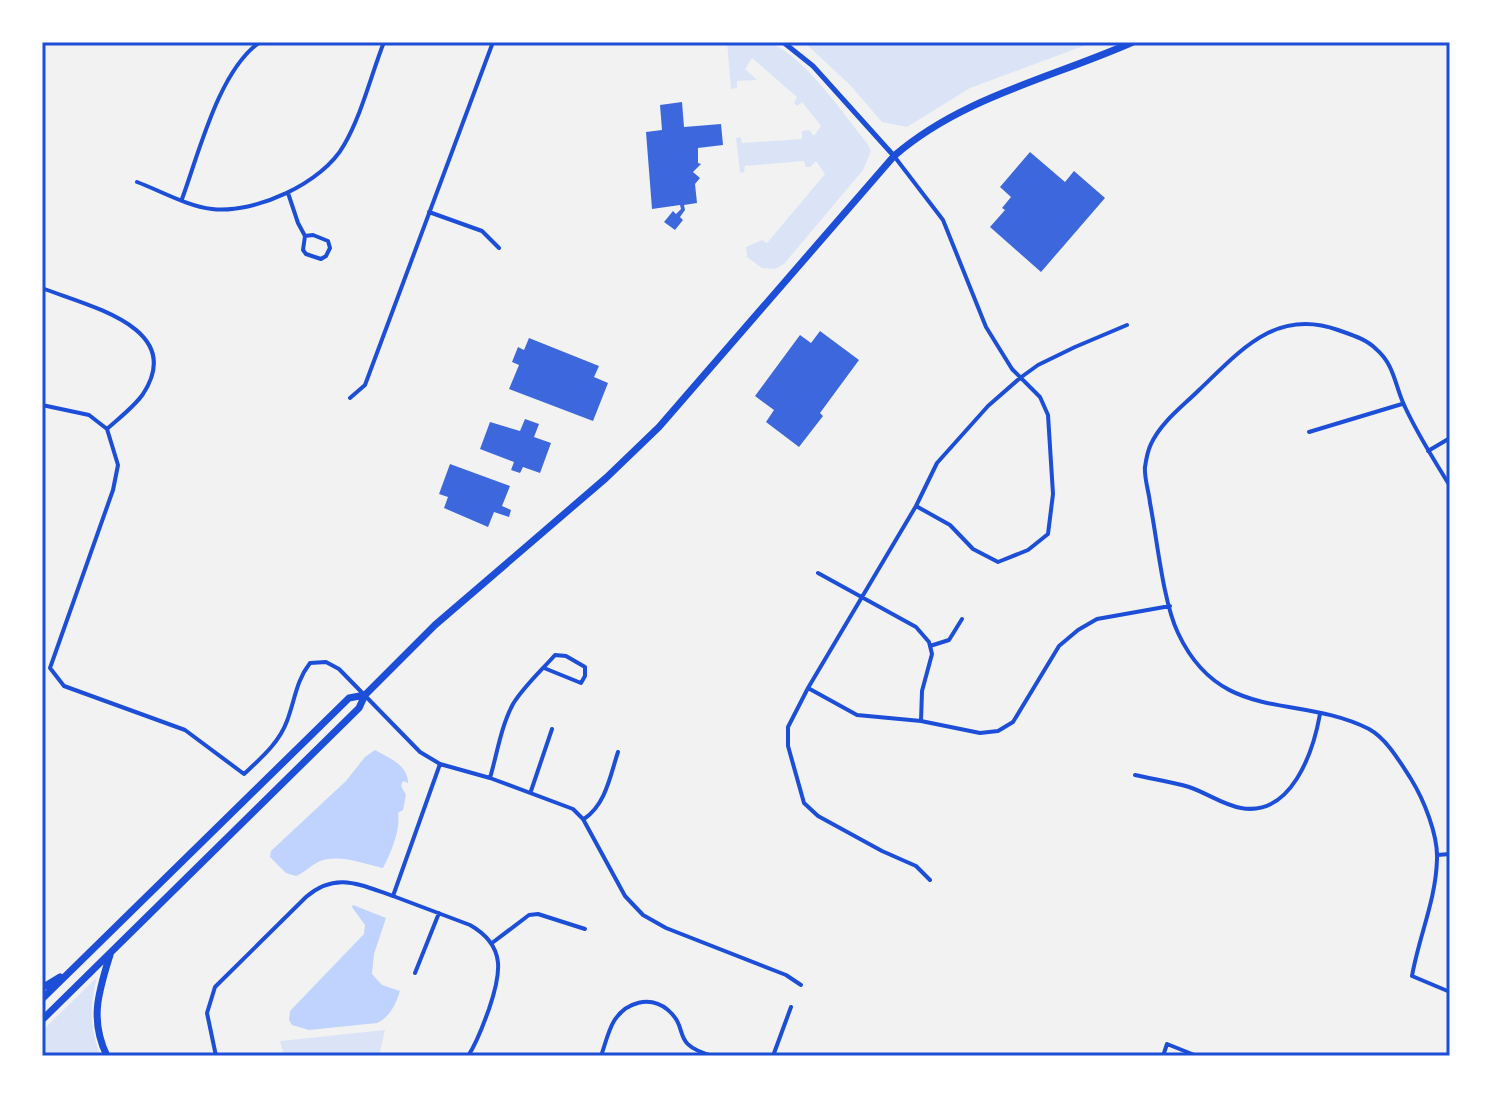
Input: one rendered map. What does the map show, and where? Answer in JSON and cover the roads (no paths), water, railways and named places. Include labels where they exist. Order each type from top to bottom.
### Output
[{"type":"highway","points":[[42,1020],[359,708],[365,695],[435,625],[606,478],[659,427],[894,156],[941,121],[1005,91],[1098,58],[1133,42]]},
{"type":"highway","points":[[42,999],[349,698],[365,695]]},
{"type":"highway","points":[[107,1056],[98,1033],[95,1003],[111,951]]},
{"type":"highway","points":[[42,988],[68,972]]},
{"type":"street","points":[[182,200],[227,80],[240,61],[260,42]]},
{"type":"street","points":[[137,182],[208,209],[241,208],[288,193],[330,163],[343,147],[384,42]]},
{"type":"street","points":[[350,398],[365,385],[493,42]]},
{"type":"street","points":[[783,42],[813,66],[894,156],[943,220],[986,327],[1012,369],[1040,397],[1048,415],[1053,494],[1048,534],[1028,550],[998,562],[973,549],[950,525],[916,506]]},
{"type":"street","points":[[288,193],[305,236],[302,244],[306,254],[321,259],[326,256],[330,248],[328,241],[313,235],[305,236]]},
{"type":"street","points":[[429,212],[482,231],[499,248]]},
{"type":"street","points":[[42,288],[127,322],[144,334],[154,352],[153,375],[141,397],[107,429]]},
{"type":"street","points":[[1450,486],[1403,404],[1394,373],[1375,347],[1321,324],[1299,323],[1267,332],[1171,417],[1151,443],[1144,469],[1178,633],[1207,674],[1223,686],[1265,704],[1320,714],[1371,730],[1396,756],[1423,799],[1437,855],[1434,896],[1416,951],[1412,976],[1450,992]]},
{"type":"street","points":[[930,880],[916,866],[818,816],[804,803],[788,746],[788,727],[861,596],[916,506],[937,463],[988,406],[1020,378],[1038,365],[1127,325]]},
{"type":"street","points":[[1309,432],[1403,404]]},
{"type":"street","points":[[42,405],[89,415],[107,429],[118,465],[113,490],[50,668],[64,686],[185,730],[244,774],[273,746],[287,723],[300,676],[310,663],[326,662],[339,669],[420,752],[440,764],[561,802],[583,819],[625,896],[656,924],[786,975],[801,985]]},
{"type":"street","points":[[1428,451],[1450,438]]},
{"type":"street","points":[[818,573],[916,627],[930,646],[932,654],[922,691],[921,721]]},
{"type":"street","points":[[808,688],[857,715],[921,721],[980,733],[998,731],[1013,722],[1059,646],[1078,630],[1097,619],[1170,606]]},
{"type":"street","points":[[930,646],[949,640],[962,619]]},
{"type":"street","points":[[490,778],[512,706],[544,668],[555,655],[566,656],[585,667],[585,676],[581,683],[544,668]]},
{"type":"street","points":[[1135,775],[1189,787],[1232,807],[1260,809],[1270,806],[1288,791],[1315,742],[1320,714]]},
{"type":"street","points":[[531,792],[552,729]]},
{"type":"street","points":[[583,819],[595,811],[603,797],[618,752]]},
{"type":"street","points":[[393,896],[440,764]]},
{"type":"street","points":[[1437,855],[1450,854]]},
{"type":"street","points":[[216,1056],[207,1020],[208,1004],[215,987],[306,897],[322,885],[339,881],[439,913],[480,930],[492,943],[499,963],[497,984],[478,1038],[468,1056]]},
{"type":"street","points":[[415,973],[439,913]]},
{"type":"street","points":[[492,943],[529,915],[538,914],[585,929]]},
{"type":"street","points":[[601,1056],[613,1022],[624,1008],[643,1001],[658,1004],[670,1012],[686,1044],[695,1051],[713,1056]]},
{"type":"street","points":[[773,1056],[791,1007]]},
{"type":"street","points":[[1163,1056],[1167,1044],[1197,1056]]},
{"type":"water","points":[[375,750],[405,771],[408,783],[403,781],[401,786],[406,795],[403,810],[398,813],[397,833],[383,868],[334,859],[318,862],[296,876],[286,873],[270,857],[271,851]]},
{"type":"water","points":[[353,905],[386,918],[374,954],[372,974],[382,985],[400,991],[394,1005],[386,1017],[377,1023],[309,1030],[292,1025],[290,1011],[364,934],[365,925]]}]
